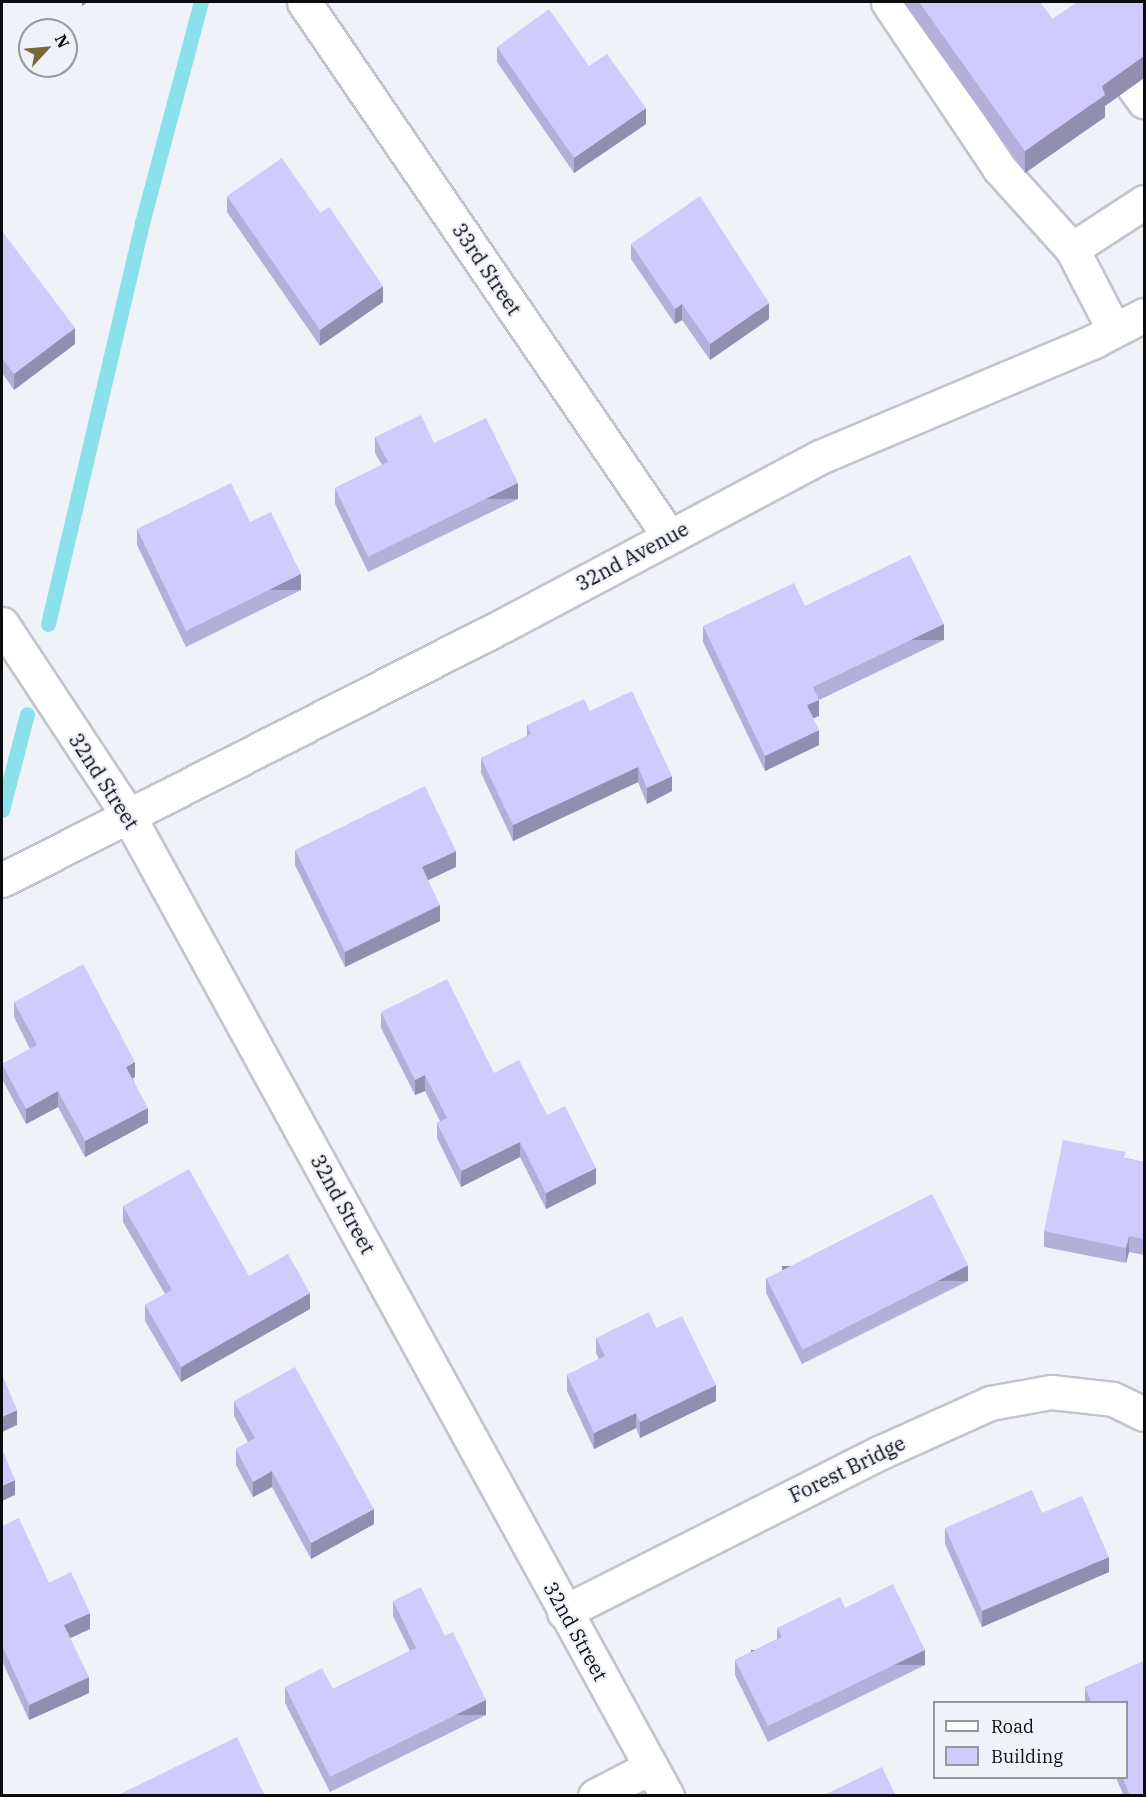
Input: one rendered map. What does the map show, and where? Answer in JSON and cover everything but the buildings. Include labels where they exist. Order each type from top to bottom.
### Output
[{"type":"street","name":"33rd Street","points":[[304,2],[669,537]]},
{"type":"street","points":[[888,2],[999,168],[1072,249],[1114,330]]},
{"type":"street","points":[[1072,249],[1144,202]]},
{"type":"street","name":"32nd Avenue","points":[[2,880],[820,457],[1144,315]]},
{"type":"street","name":"32nd Street","points":[[2,624],[128,815],[667,1796]]},
{"type":"street","name":"Forest Bridge","points":[[564,1612],[879,1453],[990,1403],[1051,1392],[1113,1399],[1144,1414]]},
{"type":"street","points":[[595,1796],[651,1767]]},
{"type":"waterway","points":[[48,624],[142,223],[201,2]]},
{"type":"waterway","points":[[2,810],[27,714]]}]
